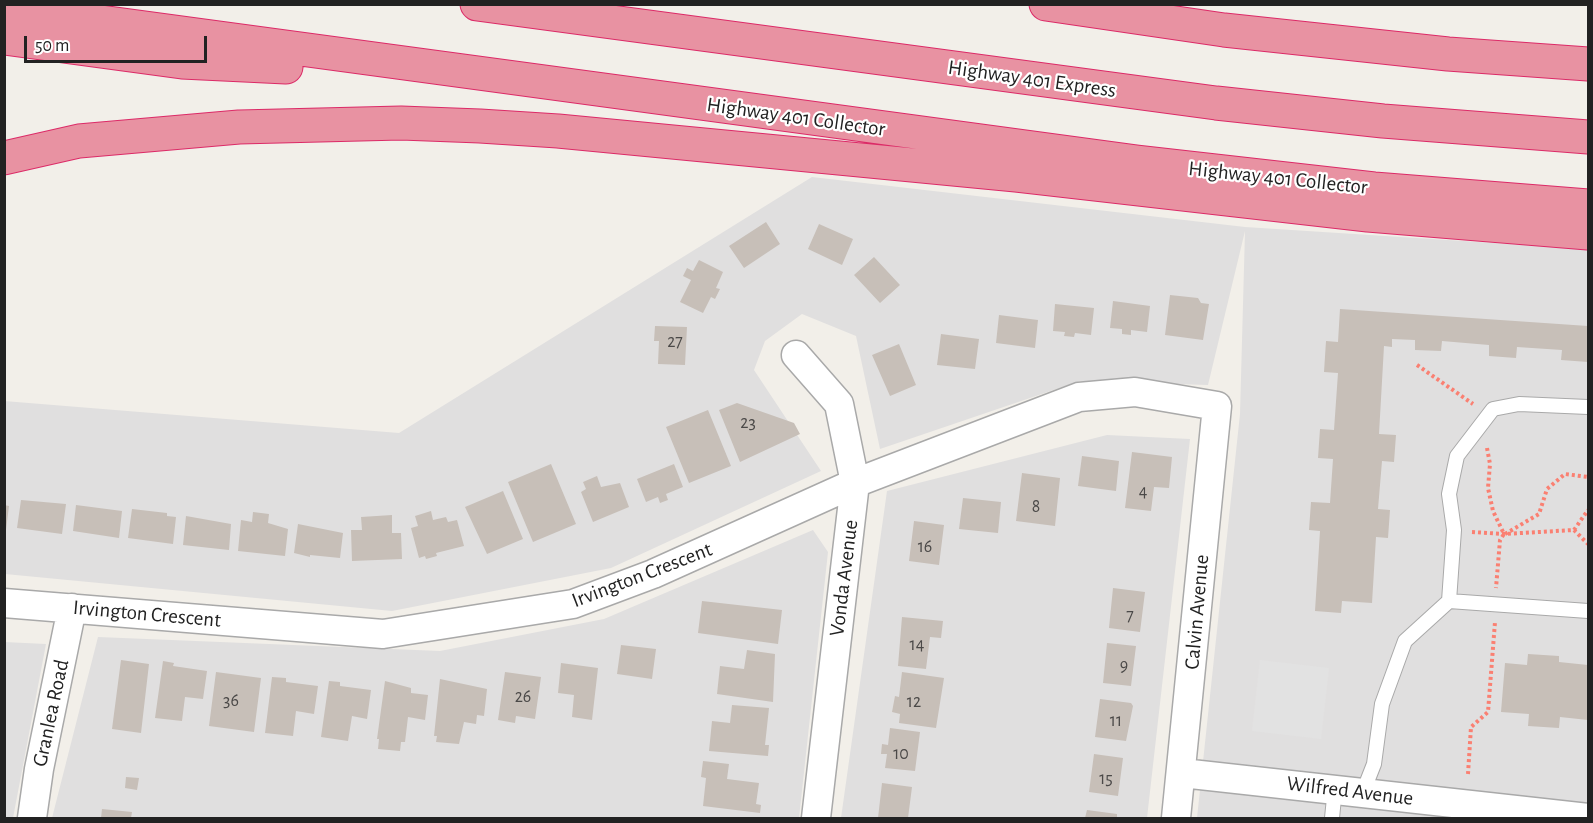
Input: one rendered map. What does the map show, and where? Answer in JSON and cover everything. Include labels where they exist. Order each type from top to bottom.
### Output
[{"type":"highway","name":"Highway 401 Express","points":[[477,4],[1216,103],[1404,123],[1588,137]]},
{"type":"highway","points":[[1046,4],[1224,30],[1448,54],[1588,64]]},
{"type":"highway","name":"Highway 401 Collector","points":[[4,9],[1256,177],[1493,200],[1588,206]]},
{"type":"highway","points":[[4,38],[182,62],[531,81]]},
{"type":"highway","points":[[4,158],[79,141],[228,128],[401,123],[480,126],[558,131],[1005,174],[1368,216],[1588,233]]},
{"type":"street","name":"Vonda Avenue","points":[[796,355],[839,404],[855,483],[816,819]]},
{"type":"street","name":"Irvington Crescent","points":[[4,603],[383,634],[550,608],[573,604],[653,574],[855,483],[1079,398],[1135,392],[1217,406]]},
{"type":"street","name":"Calvin Avenue","points":[[1176,819],[1217,406]]},
{"type":"street","name":"Granlea Road","points":[[32,819],[39,769],[72,608]]},
{"type":"street","name":"Wilfred Avenue","points":[[1182,773],[1335,788],[1509,815],[1588,818]]},
{"type":"lane","points":[[1363,792],[1374,764],[1382,704],[1405,641],[1449,601],[1454,530],[1449,494],[1457,456],[1492,409],[1520,404],[1588,407]]},
{"type":"lane","points":[[1449,601],[1588,611]]},
{"type":"lane","points":[[1332,819],[1335,788]]},
{"type":"path","points":[[1417,365],[1502,424],[1486,446],[1490,464],[1488,488],[1493,511],[1504,534]]},
{"type":"path","points":[[1468,774],[1471,728],[1488,712],[1500,540],[1504,534],[1539,514],[1547,489],[1565,474],[1588,477]]},
{"type":"path","points":[[1574,530],[1588,510]]},
{"type":"path","points":[[1454,530],[1504,534],[1574,530],[1588,544]]},
{"type":"shaded area","points":[[812,177],[1245,227],[1588,249],[1588,818],[1197,818],[1240,414],[1245,231],[1208,385],[1080,381],[880,449],[856,336],[802,314],[765,341],[754,370],[821,471],[611,568],[392,611],[5,574],[4,401],[399,433]]},
{"type":"shaded area","points":[[1107,435],[1190,439],[1147,818],[841,818],[887,491]]},
{"type":"shaded area","points":[[813,530],[828,552],[799,818],[52,818],[98,637],[440,651],[604,619]]},
{"type":"shaded area","points":[[4,642],[46,644],[13,818],[4,818]]},
{"type":"shaded area","points":[[1260,660],[1329,668],[1321,739],[1252,731]]},
{"type":"building","points":[[766,222],[780,244],[744,268],[729,246]]},
{"type":"building","points":[[819,224],[853,239],[842,265],[808,249]]},
{"type":"building","points":[[874,257],[900,285],[880,303],[854,275]]},
{"type":"building","points":[[699,260],[723,272],[716,288],[720,289],[715,299],[711,297],[703,313],[680,302],[691,280],[683,276],[687,268],[693,271]]},
{"type":"building","points":[[1170,295],[1198,298],[1201,303],[1209,304],[1203,340],[1165,335]]},
{"type":"building","points":[[1113,301],[1150,306],[1147,332],[1131,330],[1131,335],[1122,334],[1122,329],[1110,328]]},
{"type":"building","points":[[1055,304],[1094,308],[1091,335],[1075,333],[1074,337],[1064,336],[1065,332],[1053,331]]},
{"type":"building","points":[[1340,309],[1588,326],[1588,362],[1561,360],[1562,350],[1517,347],[1516,358],[1489,356],[1489,345],[1442,341],[1441,351],[1415,350],[1415,340],[1392,339],[1392,347],[1384,346],[1379,434],[1396,435],[1394,462],[1382,461],[1378,509],[1390,510],[1388,538],[1376,537],[1372,603],[1342,601],[1341,613],[1315,611],[1320,531],[1309,530],[1311,502],[1330,503],[1333,459],[1318,458],[1320,429],[1334,430],[1338,373],[1324,372],[1326,341],[1338,342]]},
{"type":"building","points":[[999,315],[1038,320],[1035,348],[996,343]]},
{"type":"building","points":[[655,326],[687,327],[685,365],[658,364],[659,341],[654,341]]},
{"type":"building","points":[[941,334],[979,339],[975,369],[937,365]]},
{"type":"building","points":[[899,344],[916,385],[890,396],[872,355]]},
{"type":"building","points":[[737,403],[794,423],[800,434],[740,462],[719,410]]},
{"type":"building","points":[[708,410],[731,466],[689,483],[666,427]]},
{"type":"building","points":[[1132,452],[1172,457],[1169,488],[1154,487],[1151,511],[1125,508]]},
{"type":"building","points":[[1082,456],[1119,461],[1116,491],[1078,486]]},
{"type":"building","points":[[551,464],[576,524],[533,542],[508,482]]},
{"type":"building","points":[[674,464],[683,487],[666,494],[668,500],[660,503],[658,497],[646,502],[637,479]]},
{"type":"building","points":[[1022,473],[1060,478],[1055,526],[1016,521]]},
{"type":"building","points":[[597,476],[601,487],[620,483],[629,507],[593,522],[581,492],[586,489],[583,482]]},
{"type":"building","points":[[503,491],[523,539],[487,554],[465,507]]},
{"type":"building","points":[[963,498],[1001,502],[998,533],[959,529]]},
{"type":"building","points":[[21,500],[66,504],[62,534],[17,528]]},
{"type":"building","points":[[4,505],[9,506],[6,530],[4,530]]},
{"type":"building","points":[[76,505],[122,511],[119,538],[73,531]]},
{"type":"building","points":[[132,509],[167,513],[167,516],[176,517],[173,544],[128,538]]},
{"type":"building","points":[[431,511],[433,520],[446,517],[448,522],[457,520],[464,546],[436,553],[437,556],[426,559],[425,556],[419,558],[411,528],[418,526],[415,516]]},
{"type":"building","points":[[253,512],[269,514],[268,523],[288,529],[285,556],[238,551],[241,520],[252,522]]},
{"type":"building","points":[[392,515],[392,533],[401,533],[402,559],[352,561],[351,530],[362,530],[361,517]]},
{"type":"building","points":[[186,516],[231,524],[229,550],[183,545]]},
{"type":"building","points":[[914,521],[944,525],[939,565],[909,561]]},
{"type":"building","points":[[298,524],[343,533],[340,558],[310,555],[310,557],[294,553]]},
{"type":"building","points":[[1113,588],[1145,592],[1140,632],[1109,628]]},
{"type":"building","points":[[702,601],[782,610],[778,644],[698,633]]},
{"type":"building","points":[[902,617],[943,621],[941,638],[930,637],[926,669],[898,666]]},
{"type":"building","points":[[1107,643],[1136,646],[1131,686],[1103,683]]},
{"type":"building","points":[[621,645],[656,649],[652,679],[617,674]]},
{"type":"building","points":[[747,650],[775,654],[773,702],[717,694],[720,666],[744,669]]},
{"type":"building","points":[[1528,654],[1559,656],[1559,662],[1588,665],[1588,720],[1560,717],[1559,728],[1528,726],[1529,714],[1501,712],[1505,663],[1527,665]]},
{"type":"building","points":[[121,660],[149,664],[141,733],[112,729]]},
{"type":"building","points":[[163,661],[174,663],[173,666],[207,671],[203,699],[185,697],[182,721],[155,718]]},
{"type":"building","points":[[561,663],[598,668],[592,720],[572,717],[574,695],[558,693]]},
{"type":"building","points":[[216,672],[261,678],[254,732],[209,726]]},
{"type":"building","points":[[505,672],[541,677],[535,719],[516,716],[515,723],[498,720]]},
{"type":"building","points":[[902,672],[944,678],[936,728],[899,723],[900,714],[892,712],[895,696],[899,697]]},
{"type":"building","points":[[272,677],[286,678],[286,682],[318,686],[314,714],[296,711],[293,736],[265,733]]},
{"type":"building","points":[[440,679],[487,689],[484,716],[477,715],[476,724],[464,722],[459,744],[436,742],[437,736],[434,736]]},
{"type":"building","points":[[329,681],[340,682],[340,686],[371,690],[367,719],[352,716],[348,741],[321,737]]},
{"type":"building","points":[[385,681],[411,688],[411,693],[428,695],[425,720],[408,717],[405,742],[401,742],[400,751],[378,749],[379,739],[377,739]]},
{"type":"building","points":[[1100,699],[1131,703],[1133,706],[1126,741],[1095,737]]},
{"type":"building","points":[[732,705],[769,708],[765,745],[769,745],[768,756],[709,751],[712,721],[730,723]]},
{"type":"building","points":[[890,728],[920,732],[915,771],[885,768],[887,754],[881,754],[882,744],[888,745]]},
{"type":"building","points":[[1094,754],[1123,758],[1118,796],[1089,792]]},
{"type":"building","points":[[703,761],[729,764],[727,779],[759,783],[756,804],[761,805],[760,813],[703,806],[706,778],[701,777]]},
{"type":"building","points":[[126,777],[139,778],[137,790],[125,788]]},
{"type":"building","points":[[882,783],[912,787],[908,818],[878,818]]},
{"type":"building","points":[[102,809],[132,812],[131,818],[101,818]]},
{"type":"building","points":[[1087,810],[1117,814],[1117,818],[1085,818]]}]
